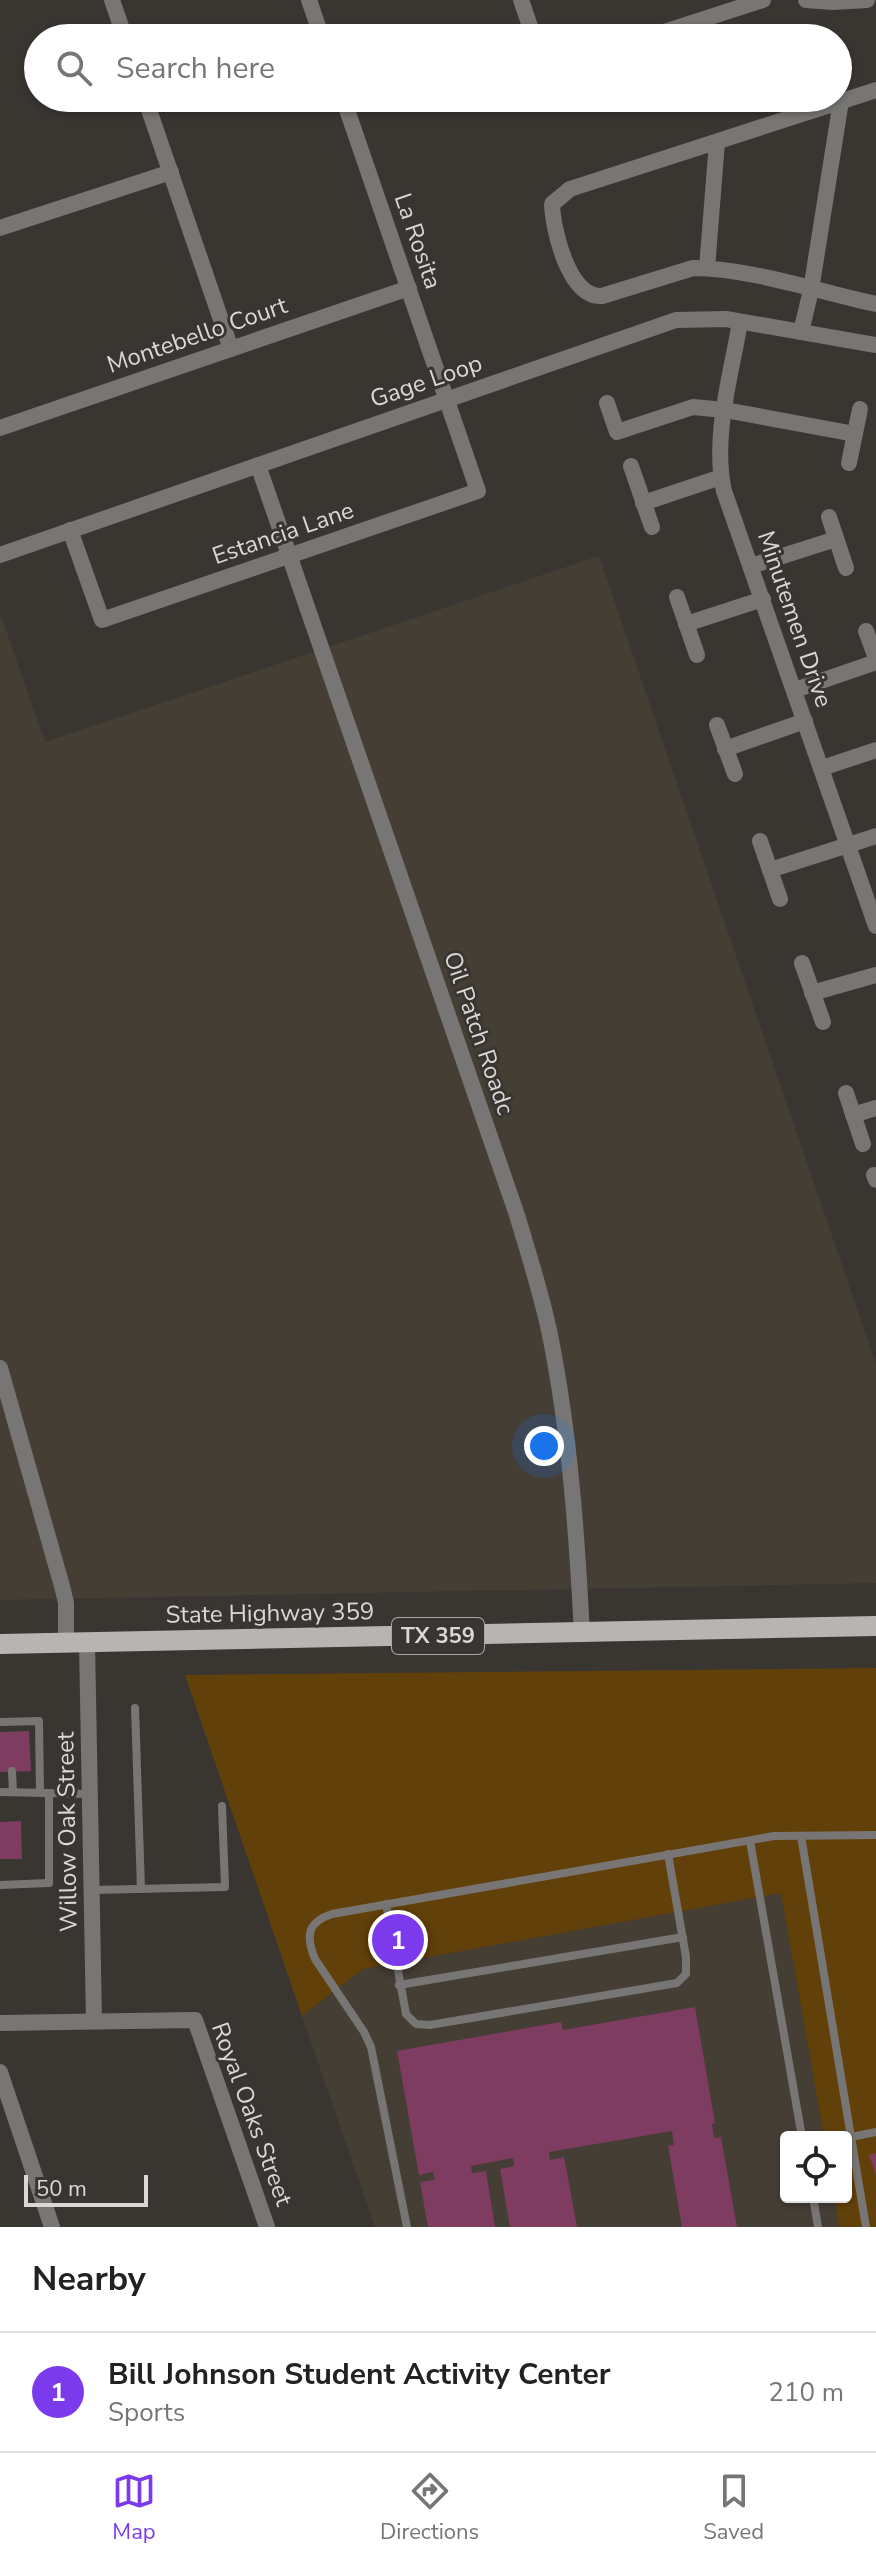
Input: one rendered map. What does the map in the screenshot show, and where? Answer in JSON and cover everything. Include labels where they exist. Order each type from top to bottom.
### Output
[{"type":"main road","name":"State Highway 359","points":[[0,1644],[876,1626]]},
{"type":"street","points":[[112,0],[120,24]]},
{"type":"street","points":[[309,0],[317,24]]},
{"type":"street","points":[[521,0],[529,24]]},
{"type":"street","points":[[688,24],[763,0]]},
{"type":"street","points":[[806,0],[867,0]]},
{"type":"street","points":[[852,98],[876,90]]},
{"type":"street","points":[[150,112],[231,349]]},
{"type":"street","name":"La Rosita","points":[[348,112],[447,400]]},
{"type":"street","points":[[808,112],[570,189],[552,204],[552,222],[560,249],[580,289],[591,297],[693,268],[707,268],[876,304]]},
{"type":"street","points":[[801,332],[811,290],[839,112]]},
{"type":"street","points":[[707,268],[717,142]]},
{"type":"street","points":[[0,228],[171,172]]},
{"type":"street","name":"Montebello Court","points":[[0,428],[409,288]]},
{"type":"street","name":"Gage Loop","points":[[0,555],[676,320],[703,318],[740,322],[876,345]]},
{"type":"street","name":"Minutemen Drive","points":[[740,322],[719,448],[721,477],[876,926]]},
{"type":"street","name":"Estancia Lane","points":[[70,530],[102,620],[478,491],[447,400]]},
{"type":"street","points":[[607,403],[617,432],[693,407],[855,434]]},
{"type":"street","points":[[849,463],[860,409]]},
{"type":"street","name":"Oil Patch Roadc","points":[[258,465],[517,1215],[538,1287],[560,1387],[571,1474],[582,1634]]},
{"type":"street","points":[[631,466],[652,527]]},
{"type":"street","points":[[643,503],[721,477]]},
{"type":"street","points":[[829,517],[846,568]]},
{"type":"street","points":[[751,566],[836,539]]},
{"type":"street","points":[[677,597],[697,655]]},
{"type":"street","points":[[686,624],[763,599]]},
{"type":"street","points":[[795,690],[876,660],[866,631]]},
{"type":"street","points":[[725,749],[805,721]]},
{"type":"street","points":[[717,725],[735,774]]},
{"type":"street","points":[[822,768],[876,750]]},
{"type":"street","points":[[770,870],[876,836]]},
{"type":"street","points":[[760,841],[780,899]]},
{"type":"street","points":[[802,963],[823,1022]]},
{"type":"street","points":[[812,993],[876,975]]},
{"type":"street","points":[[846,1093],[863,1144]]},
{"type":"street","points":[[853,1115],[876,1108]]},
{"type":"street","name":"Willow Oak Street","points":[[0,1368],[76,1642],[90,1794],[94,2021]]},
{"type":"street","name":"Royal Oaks Street","points":[[94,2021],[195,2020],[267,2227]]},
{"type":"street","points":[[0,2023],[94,2021]]},
{"type":"street","points":[[0,2072],[52,2227]]},
{"type":"lane","points":[[135,1708],[141,1889]]},
{"type":"lane","points":[[0,1885],[49,1883],[39,1721],[5,1722],[10,1732]]},
{"type":"lane","points":[[12,1771],[13,1792]]},
{"type":"lane","points":[[0,1792],[90,1794]]},
{"type":"lane","points":[[92,1890],[225,1887],[222,1806]]},
{"type":"lane","points":[[407,2227],[371,2047],[315,1959],[309,1939],[318,1919],[386,1904],[750,1841],[801,1836],[876,1835]]},
{"type":"lane","points":[[801,1836],[850,2131]]},
{"type":"lane","points":[[750,1841],[801,2131]]},
{"type":"lane","points":[[386,1904],[406,2014],[416,2024],[430,2025],[677,1983],[686,1974],[683,1937],[668,1854]]},
{"type":"lane","points":[[399,1985],[683,1937]]},
{"type":"lane","points":[[852,2137],[876,2132]]},
{"type":"lane","points":[[852,2143],[866,2227]]},
{"type":"lane","points":[[814,2203],[818,2227]]},
{"type":"shaded area","points":[[599,556],[876,1364],[876,1583],[0,1600],[0,613],[45,742]]},
{"type":"shaded area","points":[[876,1668],[876,2227],[839,2227],[836,2203],[852,2203],[852,2131],[823,2131],[781,1893],[363,1969],[302,2016],[185,1675]]},
{"type":"shaded area","points":[[781,1892],[823,2131],[780,2131],[780,2203],[836,2203],[839,2227],[375,2227],[302,2016],[363,1969]]},
{"type":"building","points":[[29,1731],[31,1771],[0,1772],[0,1732]]},
{"type":"building","points":[[21,1821],[22,1859],[0,1859],[0,1822]]},
{"type":"building","points":[[695,2007],[715,2123],[712,2124],[714,2138],[721,2137],[737,2227],[682,2227],[668,2146],[674,2145],[672,2131],[549,2152],[550,2160],[564,2157],[577,2227],[510,2227],[500,2169],[514,2166],[513,2158],[471,2166],[472,2173],[486,2171],[495,2227],[428,2227],[420,2182],[435,2180],[433,2172],[419,2175],[397,2051],[561,2022],[563,2030]]},
{"type":"building","points":[[876,2153],[876,2175],[869,2155]]},
{"type":"place","name":"Bill Johnson Student Activity Center","points":[[398,1940]]}]
